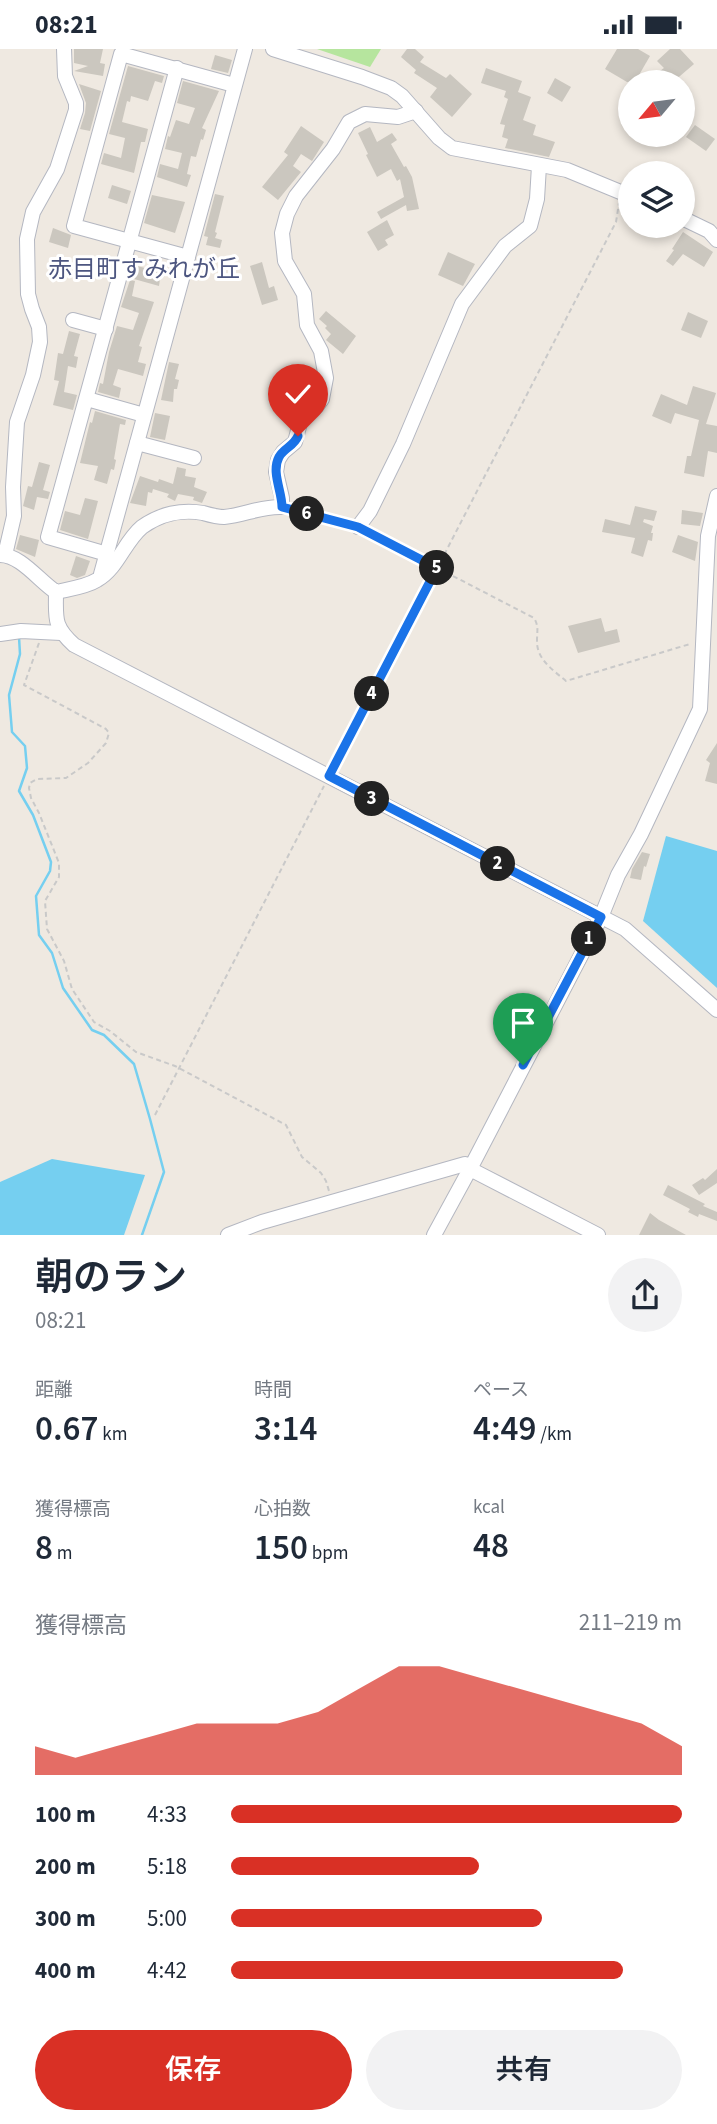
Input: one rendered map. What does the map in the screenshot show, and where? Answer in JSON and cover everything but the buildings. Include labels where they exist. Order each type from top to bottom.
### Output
[{"type":"street","points":[[56,592],[16,560],[2,555],[14,516],[17,422],[33,375],[40,342],[39,327],[28,294],[27,239],[33,212],[57,169],[76,110],[76,103],[65,76],[64,49]]},
{"type":"street","points":[[100,579],[245,49]]},
{"type":"street","points":[[273,49],[391,88],[452,148],[567,170],[618,191]]},
{"type":"street","points":[[188,257],[74,226],[122,51],[234,85]]},
{"type":"street","points":[[107,554],[48,537],[177,68]]},
{"type":"street","points":[[56,592],[100,579],[136,533],[157,518],[177,512],[220,517],[247,514],[264,507],[282,507],[276,472],[278,460],[295,442],[305,414],[322,399],[326,378],[321,351],[307,325],[304,294],[285,261],[282,233],[287,215],[296,196],[326,160],[343,128],[352,119],[365,114],[398,117],[416,111]]},
{"type":"street","points":[[358,527],[370,511],[403,444],[463,304],[505,246],[530,226],[537,199],[539,166]]},
{"type":"street","points":[[695,224],[709,231],[717,240]]},
{"type":"street","points":[[73,320],[106,329]]},
{"type":"street","points":[[87,399],[144,415]]},
{"type":"street","points":[[136,443],[194,458]]},
{"type":"street","points":[[434,1235],[601,917],[618,875],[641,834],[700,709],[708,536],[717,496]]},
{"type":"street","points":[[56,592],[56,612],[61,633],[74,645],[625,929],[717,1010]]},
{"type":"street","points":[[0,634],[20,631],[61,633]]},
{"type":"street","points":[[228,1235],[262,1222],[465,1164],[598,1235]]},
{"type":"path","points":[[155,1115],[618,216]]},
{"type":"path","points":[[282,507],[358,527],[534,618],[537,623],[538,652],[542,660],[566,681],[703,641]]},
{"type":"path","points":[[44,632],[24,685],[106,729],[109,737],[88,763],[66,778],[33,780],[29,788],[60,868],[59,877],[45,901],[48,933],[64,961],[72,989],[94,1022],[136,1052],[175,1066],[286,1125],[302,1157],[321,1173],[326,1181],[331,1202]]},
{"type":"green space","points":[[317,49],[381,49],[370,67]]},
{"type":"water","points":[[666,836],[717,851],[717,988],[643,921]]},
{"type":"water","points":[[52,1159],[145,1175],[124,1235],[0,1235],[0,1182]]},
{"type":"waterway","points":[[19,637],[20,654],[9,695],[12,732],[25,746],[27,768],[19,791],[33,815],[51,862],[50,871],[36,896],[39,935],[52,953],[63,988],[92,1030],[104,1035],[134,1064],[164,1172],[142,1235]]},
{"type":"district","name":"赤目町すみれが丘","points":[[144,269]]},
{"type":"route","points":[[298,436],[280,456],[277,465],[282,507],[358,527],[437,568],[329,776],[601,917],[523,1065]]}]
